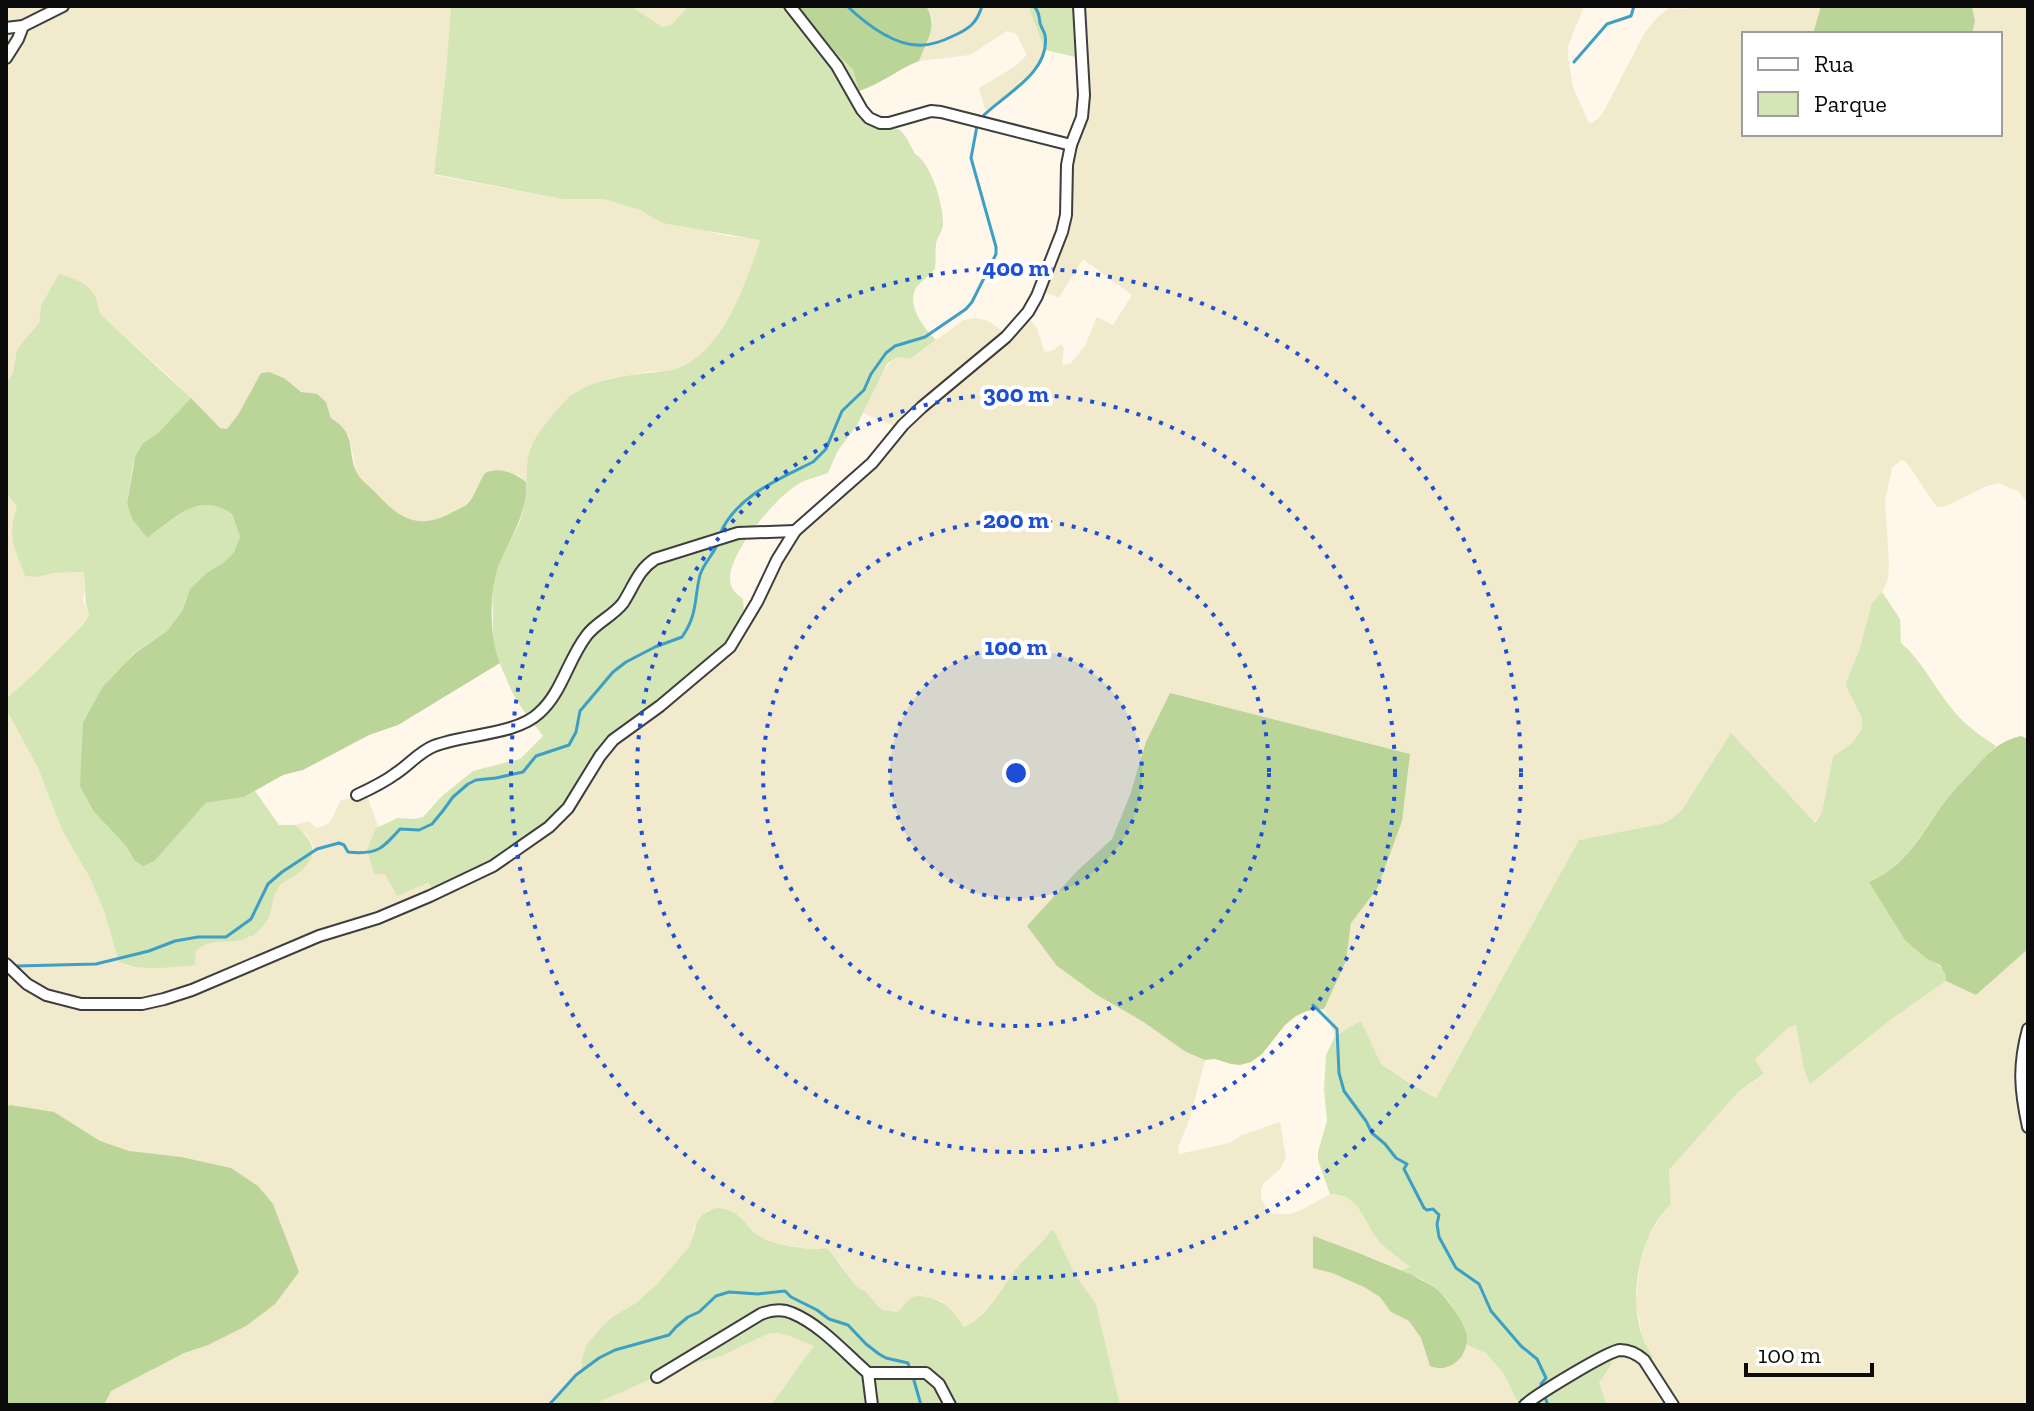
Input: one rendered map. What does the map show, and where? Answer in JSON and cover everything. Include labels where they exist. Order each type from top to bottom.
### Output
[{"type":"street","points":[[6,28],[23,26],[63,6]]},
{"type":"street","points":[[790,6],[837,66],[869,118],[889,123],[931,111],[941,112],[1071,145]]},
{"type":"street","points":[[6,964],[27,984],[46,995],[81,1004],[142,1004],[192,990],[327,932],[378,918],[430,896],[493,866],[549,827],[568,808],[613,740],[660,706],[730,647],[795,531],[872,463],[922,407],[1006,337],[1028,312],[1037,296],[1066,215],[1067,165],[1082,117],[1084,95],[1079,6]]},
{"type":"street","points":[[6,58],[23,26]]},
{"type":"street","points":[[357,795],[396,774],[420,753],[434,746],[521,724],[540,713],[551,700],[587,635],[600,621],[615,612],[636,576],[655,559],[738,533],[795,531]]},
{"type":"street","points":[[2028,1029],[2021,1064],[2021,1098],[2028,1127]]},
{"type":"street","points":[[657,1377],[761,1314],[781,1310],[818,1329],[868,1373],[926,1373],[939,1384],[950,1405]]},
{"type":"street","points":[[1525,1405],[1602,1357],[1624,1350],[1644,1360],[1673,1405]]},
{"type":"street","points":[[868,1373],[872,1405]]},
{"type":"shaded area","points":[[6,6],[451,6],[434,175],[562,199],[604,199],[640,210],[662,223],[760,239],[747,281],[729,317],[699,357],[668,371],[607,379],[573,395],[562,404],[529,448],[526,482],[519,475],[491,470],[485,473],[476,492],[465,505],[437,520],[424,522],[407,520],[387,506],[357,474],[349,436],[331,418],[326,402],[296,389],[284,378],[269,372],[232,424],[227,429],[220,428],[171,378],[100,314],[97,302],[41,306],[39,323],[17,349],[13,373],[6,383]]},
{"type":"shaded area","points":[[631,6],[689,6],[671,25],[662,27]]},
{"type":"shaded area","points":[[926,6],[1028,6],[1045,50],[1043,58],[1015,92],[995,107],[985,109],[979,88],[1014,67],[1027,55],[1016,33],[1007,31],[970,55],[919,61],[933,22]]},
{"type":"shaded area","points":[[1078,6],[1584,6],[1568,46],[1568,59],[1573,87],[1588,121],[1592,123],[1605,109],[1644,34],[1666,10],[1686,9],[1687,6],[1821,6],[1814,32],[1742,32],[1742,136],[2002,136],[2002,32],[1972,32],[1975,21],[1972,7],[1965,6],[2028,6],[2028,503],[2018,491],[1998,483],[1937,507],[1906,462],[1901,460],[1892,468],[1885,501],[1888,579],[1875,599],[1846,683],[1862,718],[1862,729],[1852,743],[1833,757],[1822,812],[1814,823],[1731,734],[1682,810],[1671,819],[1661,824],[1579,840],[1436,1098],[1381,1064],[1361,1022],[1335,1036],[1324,1009],[1346,961],[1351,923],[1377,889],[1130,795],[1112,839],[1077,871],[1027,926],[1057,966],[1186,1052],[1205,1060],[1190,1118],[1178,1148],[1179,1154],[1229,1143],[1242,1135],[1280,1122],[1286,1158],[1261,1189],[1261,1198],[1267,1210],[1274,1214],[1290,1214],[1334,1193],[1345,1196],[1356,1203],[1377,1238],[1410,1267],[1401,1270],[1314,1237],[1313,1268],[1364,1287],[1380,1297],[1391,1312],[1409,1321],[1421,1338],[1430,1366],[1464,1354],[1467,1345],[1486,1353],[1504,1374],[1519,1405],[1120,1405],[1096,1304],[1075,1275],[1054,1230],[1019,1265],[973,1323],[964,1327],[941,1301],[920,1295],[897,1312],[883,1310],[857,1287],[839,1262],[820,1247],[813,1250],[767,1241],[760,1238],[738,1215],[708,1210],[694,1228],[689,1247],[657,1284],[636,1303],[612,1317],[582,1359],[582,1369],[552,1405],[6,1405],[6,709],[38,768],[63,832],[90,878],[104,911],[119,962],[127,966],[195,965],[196,951],[203,944],[251,937],[275,891],[309,863],[314,852],[307,835],[295,825],[309,821],[316,828],[324,826],[330,822],[341,800],[367,796],[378,826],[367,850],[374,874],[385,873],[397,896],[428,883],[436,890],[530,836],[548,820],[620,730],[743,625],[781,552],[899,428],[863,413],[892,359],[899,356],[910,359],[964,320],[976,318],[988,321],[1004,332],[1028,318],[1037,328],[1044,351],[1054,350],[1061,344],[1064,348],[1064,365],[1071,363],[1085,346],[1097,317],[1113,325],[1132,295],[1083,259],[1060,296],[1043,292],[1069,228],[1069,177],[1081,114],[1080,58],[1076,57]]},
{"type":"shaded area","points":[[6,493],[17,506],[14,519],[25,576],[83,572],[83,600],[89,615],[6,699]]},
{"type":"shaded area","points":[[2028,949],[2028,1080],[2022,1091],[2028,1112],[2028,1405],[1607,1405],[1599,1383],[1612,1365],[1606,1355],[1652,1354],[1642,1336],[1636,1302],[1640,1263],[1648,1237],[1671,1203],[1669,1170],[1739,1091],[1764,1075],[1755,1059],[1796,1024],[1804,1070],[1810,1084],[1893,1018],[1946,981],[1976,995]]},
{"type":"shaded area","points":[[770,1333],[815,1345],[771,1405],[593,1405],[673,1369],[721,1356]]},
{"type":"green space","points":[[451,6],[631,6],[662,27],[671,25],[689,6],[798,6],[820,36],[853,70],[868,114],[900,130],[926,166],[939,197],[943,225],[936,243],[935,269],[918,285],[913,295],[918,316],[936,340],[910,359],[898,357],[887,364],[857,425],[837,452],[828,473],[794,487],[770,509],[747,539],[732,567],[730,579],[734,590],[743,599],[744,613],[750,615],[743,625],[677,689],[620,730],[568,806],[505,854],[435,891],[428,883],[397,896],[385,874],[374,874],[367,850],[376,828],[398,818],[423,817],[442,796],[473,771],[520,759],[543,736],[513,694],[496,656],[493,639],[495,579],[522,514],[531,447],[561,405],[572,395],[618,377],[666,371],[685,365],[701,354],[728,319],[760,240],[662,223],[640,210],[604,199],[562,199],[434,174]]},
{"type":"green space","points":[[798,6],[926,6],[931,27],[919,61],[859,91],[853,70],[820,36]]},
{"type":"green space","points":[[1028,6],[1078,6],[1076,57],[1045,50]]},
{"type":"green space","points":[[1821,6],[1965,6],[1972,7],[1975,21],[1972,32],[1814,32]]},
{"type":"green space","points":[[59,274],[91,290],[100,314],[191,398],[157,434],[143,443],[133,464],[127,504],[132,519],[147,538],[187,510],[208,505],[220,507],[232,514],[240,537],[234,552],[208,572],[187,596],[182,611],[167,631],[134,653],[124,665],[94,812],[126,846],[134,860],[181,830],[206,803],[244,797],[255,791],[279,825],[295,825],[311,843],[310,861],[279,887],[269,917],[259,931],[242,940],[202,946],[196,951],[195,965],[147,968],[119,962],[104,911],[90,878],[63,832],[38,768],[6,709],[6,699],[89,615],[83,572],[25,576],[12,535],[17,506],[6,493],[6,383],[13,373],[17,349],[39,323],[41,306]]},
{"type":"green space","points":[[269,372],[284,378],[301,392],[317,394],[326,402],[331,418],[348,437],[358,475],[391,508],[407,518],[416,521],[437,519],[466,505],[485,473],[490,471],[507,472],[526,482],[521,515],[493,587],[492,628],[500,663],[398,725],[369,735],[303,770],[283,775],[244,797],[206,803],[154,861],[143,866],[134,860],[126,846],[94,812],[80,786],[83,723],[102,688],[135,653],[167,631],[182,611],[190,589],[234,552],[240,537],[232,514],[208,505],[186,510],[147,538],[132,519],[127,504],[135,457],[143,443],[157,434],[191,398],[220,428],[227,429],[261,373]]},
{"type":"green space","points":[[1882,592],[1900,619],[1901,643],[1957,714],[1996,746],[1945,801],[1909,852],[1881,877],[1927,959],[1940,967],[1946,981],[1893,1018],[1810,1084],[1804,1070],[1796,1025],[1788,1028],[1755,1059],[1764,1074],[1739,1091],[1669,1170],[1671,1204],[1651,1231],[1637,1284],[1638,1319],[1653,1358],[1650,1360],[1630,1351],[1607,1355],[1612,1364],[1599,1383],[1607,1405],[1519,1405],[1504,1374],[1486,1353],[1467,1345],[1461,1322],[1441,1293],[1401,1270],[1410,1267],[1378,1240],[1353,1202],[1347,1197],[1330,1194],[1318,1160],[1327,1121],[1324,1089],[1326,1055],[1335,1036],[1361,1021],[1381,1064],[1436,1098],[1579,840],[1661,824],[1671,819],[1682,810],[1731,733],[1815,823],[1822,812],[1833,757],[1852,743],[1862,729],[1862,718],[1846,683],[1860,648],[1872,603]]},
{"type":"green space","points":[[1170,693],[1410,754],[1402,821],[1377,889],[1351,923],[1346,961],[1324,1009],[1296,1016],[1262,1054],[1240,1065],[1215,1059],[1205,1060],[1186,1052],[1097,995],[1057,966],[1027,926],[1077,871],[1112,839],[1130,795],[1146,742]]},
{"type":"green space","points":[[2021,736],[2028,739],[2028,949],[1976,995],[1946,981],[1940,965],[1927,959],[1905,940],[1869,882],[1901,860],[1947,798],[1989,754],[2006,741]]},
{"type":"green space","points":[[10,1105],[54,1112],[100,1141],[129,1151],[181,1157],[231,1168],[258,1186],[273,1204],[299,1272],[275,1304],[246,1326],[184,1353],[111,1391],[104,1405],[6,1405],[6,1107]]},
{"type":"green space","points":[[716,1208],[733,1212],[768,1241],[828,1249],[857,1287],[883,1310],[897,1312],[911,1298],[925,1297],[946,1305],[964,1327],[980,1317],[1020,1264],[1054,1230],[1075,1275],[1096,1304],[1120,1405],[771,1405],[814,1346],[790,1336],[770,1333],[721,1356],[673,1369],[593,1405],[552,1405],[582,1369],[586,1346],[599,1330],[657,1284],[689,1247],[702,1215]]},
{"type":"green space","points":[[1313,1236],[1412,1275],[1436,1289],[1454,1310],[1466,1332],[1463,1354],[1452,1365],[1430,1366],[1421,1338],[1409,1321],[1391,1312],[1380,1297],[1364,1287],[1313,1268]]},
{"type":"waterway","points":[[847,6],[888,37],[907,44],[922,45],[964,31],[975,21],[982,6]]},
{"type":"waterway","points":[[984,115],[1025,81],[1041,60],[1045,35],[1034,6]]},
{"type":"waterway","points":[[1574,62],[1607,24],[1631,16],[1634,6]]},
{"type":"waterway","points":[[720,534],[736,509],[747,499],[813,462],[826,449],[842,411],[864,390],[886,353],[895,346],[925,337],[972,302],[996,254],[971,158],[977,126]]},
{"type":"waterway","points":[[17,966],[96,964],[175,941],[226,937],[251,919],[268,884],[317,849],[339,843],[348,852],[378,849],[400,829],[419,830],[432,824],[453,797],[468,784],[523,772],[536,756],[569,745],[576,732],[580,711],[613,672],[655,647],[682,637],[693,614],[701,571],[716,547]]},
{"type":"waterway","points":[[1313,1005],[1337,1029],[1339,1073],[1344,1091],[1372,1133],[1396,1158],[1407,1164],[1404,1169],[1424,1208],[1433,1209],[1439,1215],[1439,1237],[1456,1268],[1479,1284],[1491,1311],[1521,1346],[1537,1359],[1546,1378],[1541,1384],[1542,1388]]},
{"type":"waterway","points":[[549,1405],[576,1375],[599,1358],[615,1350],[669,1335],[716,1296],[729,1292],[758,1294],[785,1291],[829,1319],[848,1325],[879,1354],[908,1363],[910,1370]]},
{"type":"waterway","points":[[913,1377],[921,1405]]},
{"type":"waterway","points":[[1544,1395],[1548,1405]]}]
